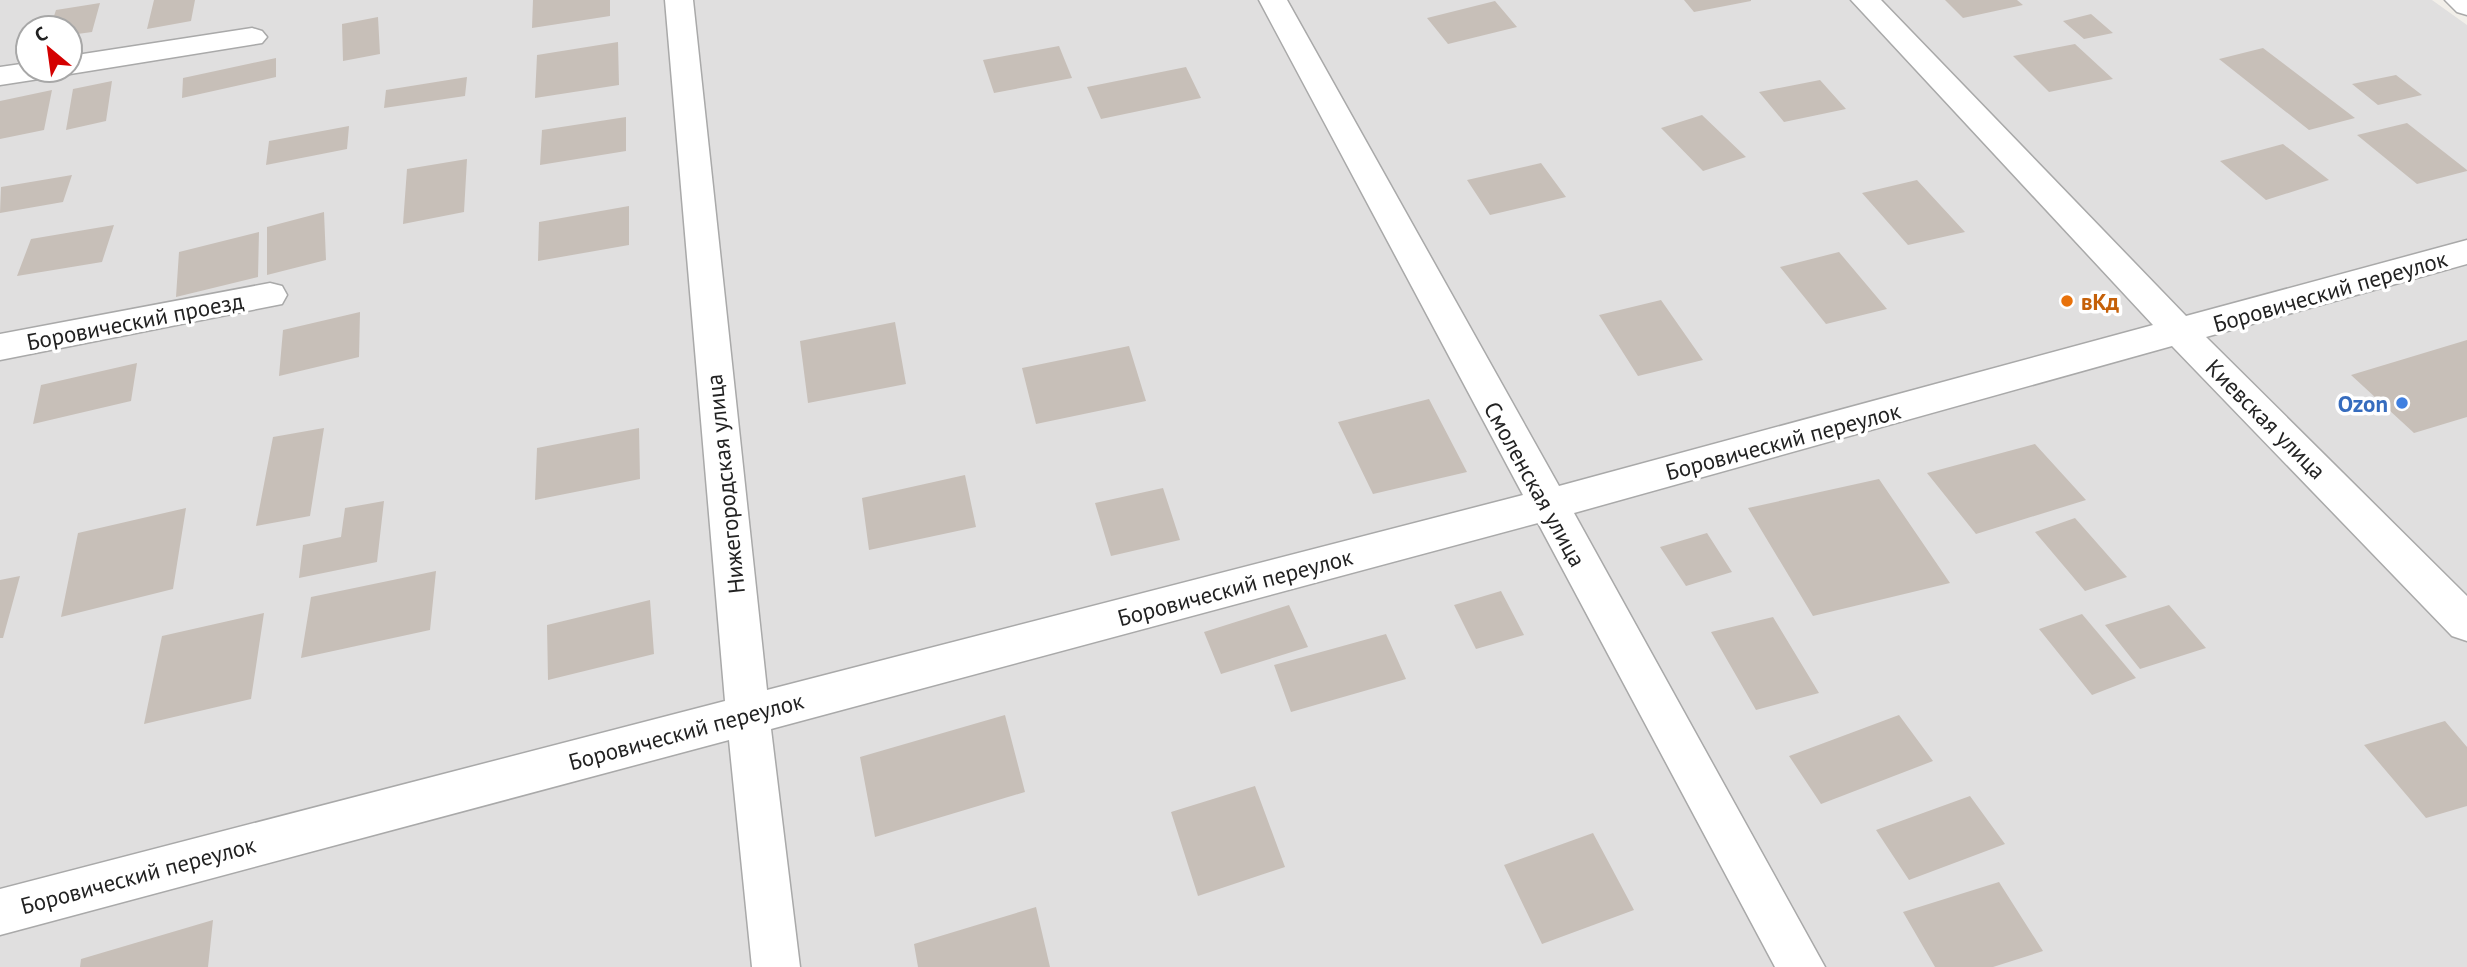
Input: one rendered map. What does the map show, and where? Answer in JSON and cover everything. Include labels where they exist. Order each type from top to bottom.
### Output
[{"type":"street","name":"Нижегородская улица","points":[[678,0],[748,715],[776,967]]},
{"type":"street","name":"Смоленская улица","points":[[1273,0],[1546,505],[1801,967]]},
{"type":"street","name":"Киевская улица","points":[[1865,0],[2181,332],[2467,622]]},
{"type":"street","points":[[2459,0],[2467,6]]},
{"type":"street","points":[[84,63],[252,37]]},
{"type":"street","name":"Боровический переулок","points":[[0,912],[1546,505],[2467,253]]},
{"type":"street","name":"Боровический проезд","points":[[0,347],[270,295]]},
{"type":"shaded area","points":[[0,0],[2432,0],[2467,25],[2467,967],[0,967]]},
{"type":"building","points":[[154,0],[195,0],[191,21],[147,29]]},
{"type":"building","points":[[533,0],[610,0],[610,16],[532,28]]},
{"type":"building","points":[[1684,0],[1751,0],[1751,1],[1694,12]]},
{"type":"building","points":[[1945,0],[2017,0],[2023,5],[1963,18]]},
{"type":"building","points":[[1495,1],[1517,27],[1448,44],[1427,18]]},
{"type":"building","points":[[100,3],[92,32],[84,33],[84,14],[55,14],[56,10]]},
{"type":"building","points":[[2091,14],[2113,33],[2084,39],[2063,21]]},
{"type":"building","points":[[378,17],[380,54],[343,61],[342,24]]},
{"type":"building","points":[[618,42],[619,85],[535,98],[537,55]]},
{"type":"building","points":[[2075,44],[2113,79],[2049,92],[2013,56]]},
{"type":"building","points":[[1059,46],[1072,78],[994,93],[983,60]]},
{"type":"building","points":[[2263,48],[2355,118],[2309,130],[2219,59]]},
{"type":"building","points":[[276,58],[276,77],[182,98],[183,78]]},
{"type":"building","points":[[1186,67],[1201,98],[1101,119],[1087,87]]},
{"type":"building","points":[[2396,75],[2422,95],[2378,105],[2352,84]]},
{"type":"building","points":[[467,77],[465,96],[384,108],[386,90]]},
{"type":"building","points":[[1820,80],[1846,109],[1784,122],[1759,92]]},
{"type":"building","points":[[112,81],[106,121],[66,130],[73,89]]},
{"type":"building","points":[[52,90],[44,130],[0,139],[0,101]]},
{"type":"building","points":[[1702,115],[1746,157],[1703,171],[1661,128]]},
{"type":"building","points":[[626,117],[626,151],[540,165],[542,130]]},
{"type":"building","points":[[2407,123],[2467,171],[2417,184],[2357,135]]},
{"type":"building","points":[[349,126],[347,149],[266,165],[269,141]]},
{"type":"building","points":[[2283,144],[2329,180],[2266,200],[2220,161]]},
{"type":"building","points":[[467,159],[464,212],[403,224],[407,169]]},
{"type":"building","points":[[1541,163],[1566,197],[1490,215],[1467,180]]},
{"type":"building","points":[[72,175],[63,202],[0,213],[1,187]]},
{"type":"building","points":[[1917,180],[1965,232],[1908,245],[1862,193]]},
{"type":"building","points":[[629,206],[629,245],[538,261],[539,222]]},
{"type":"building","points":[[324,212],[326,260],[267,275],[267,227]]},
{"type":"building","points":[[114,225],[102,262],[17,276],[31,239]]},
{"type":"building","points":[[259,232],[258,277],[176,297],[179,252]]},
{"type":"building","points":[[1839,252],[1887,309],[1826,324],[1780,267]]},
{"type":"building","points":[[1661,300],[1703,360],[1638,376],[1599,315]]},
{"type":"building","points":[[360,312],[359,357],[279,376],[283,330]]},
{"type":"building","points":[[895,322],[906,384],[808,403],[800,341]]},
{"type":"building","points":[[2467,340],[2467,417],[2414,433],[2351,375]]},
{"type":"building","points":[[1129,346],[1146,401],[1036,424],[1022,368]]},
{"type":"building","points":[[137,363],[131,401],[33,424],[41,385]]},
{"type":"building","points":[[1429,399],[1467,472],[1373,494],[1338,422]]},
{"type":"building","points":[[324,428],[310,516],[256,526],[273,437]]},
{"type":"building","points":[[639,428],[640,479],[535,500],[537,448]]},
{"type":"building","points":[[2035,444],[2086,500],[1976,534],[1927,473]]},
{"type":"building","points":[[965,475],[976,527],[869,550],[862,498]]},
{"type":"building","points":[[1879,479],[1950,583],[1813,616],[1748,508]]},
{"type":"building","points":[[1163,488],[1180,540],[1111,556],[1095,503]]},
{"type":"building","points":[[384,501],[377,562],[299,578],[303,545],[341,537],[345,508]]},
{"type":"building","points":[[186,508],[173,589],[61,617],[78,533]]},
{"type":"building","points":[[2075,518],[2127,577],[2085,591],[2035,532]]},
{"type":"building","points":[[1707,533],[1732,572],[1686,586],[1660,547]]},
{"type":"building","points":[[436,571],[430,630],[301,658],[311,597]]},
{"type":"building","points":[[20,576],[3,638],[0,638],[0,580]]},
{"type":"building","points":[[1501,591],[1524,635],[1476,649],[1454,605]]},
{"type":"building","points":[[650,600],[654,654],[548,680],[547,625]]},
{"type":"building","points":[[1289,605],[1308,647],[1221,674],[1204,632]]},
{"type":"building","points":[[2169,605],[2206,648],[2140,669],[2105,625]]},
{"type":"building","points":[[264,613],[251,699],[144,724],[162,636]]},
{"type":"building","points":[[2082,614],[2136,678],[2092,695],[2039,629]]},
{"type":"building","points":[[1773,617],[1819,693],[1756,710],[1711,632]]},
{"type":"building","points":[[1386,634],[1406,679],[1291,712],[1274,665]]},
{"type":"building","points":[[1005,715],[1025,792],[875,837],[860,757]]},
{"type":"building","points":[[1899,715],[1933,761],[1821,804],[1789,756]]},
{"type":"building","points":[[2445,721],[2467,747],[2467,806],[2426,818],[2364,745]]},
{"type":"building","points":[[1255,786],[1285,867],[1198,896],[1171,812]]},
{"type":"building","points":[[1970,796],[2005,844],[1909,880],[1876,830]]},
{"type":"building","points":[[1593,833],[1634,910],[1542,944],[1504,865]]},
{"type":"building","points":[[1999,882],[2043,951],[1993,967],[1935,967],[1903,912]]},
{"type":"building","points":[[1036,907],[1050,967],[918,967],[914,944]]},
{"type":"building","points":[[213,920],[208,967],[80,967],[81,959]]},
{"type":"place","name":"вКд","points":[[2067,301]]},
{"type":"place","name":"Ozon","points":[[2402,403]]}]
